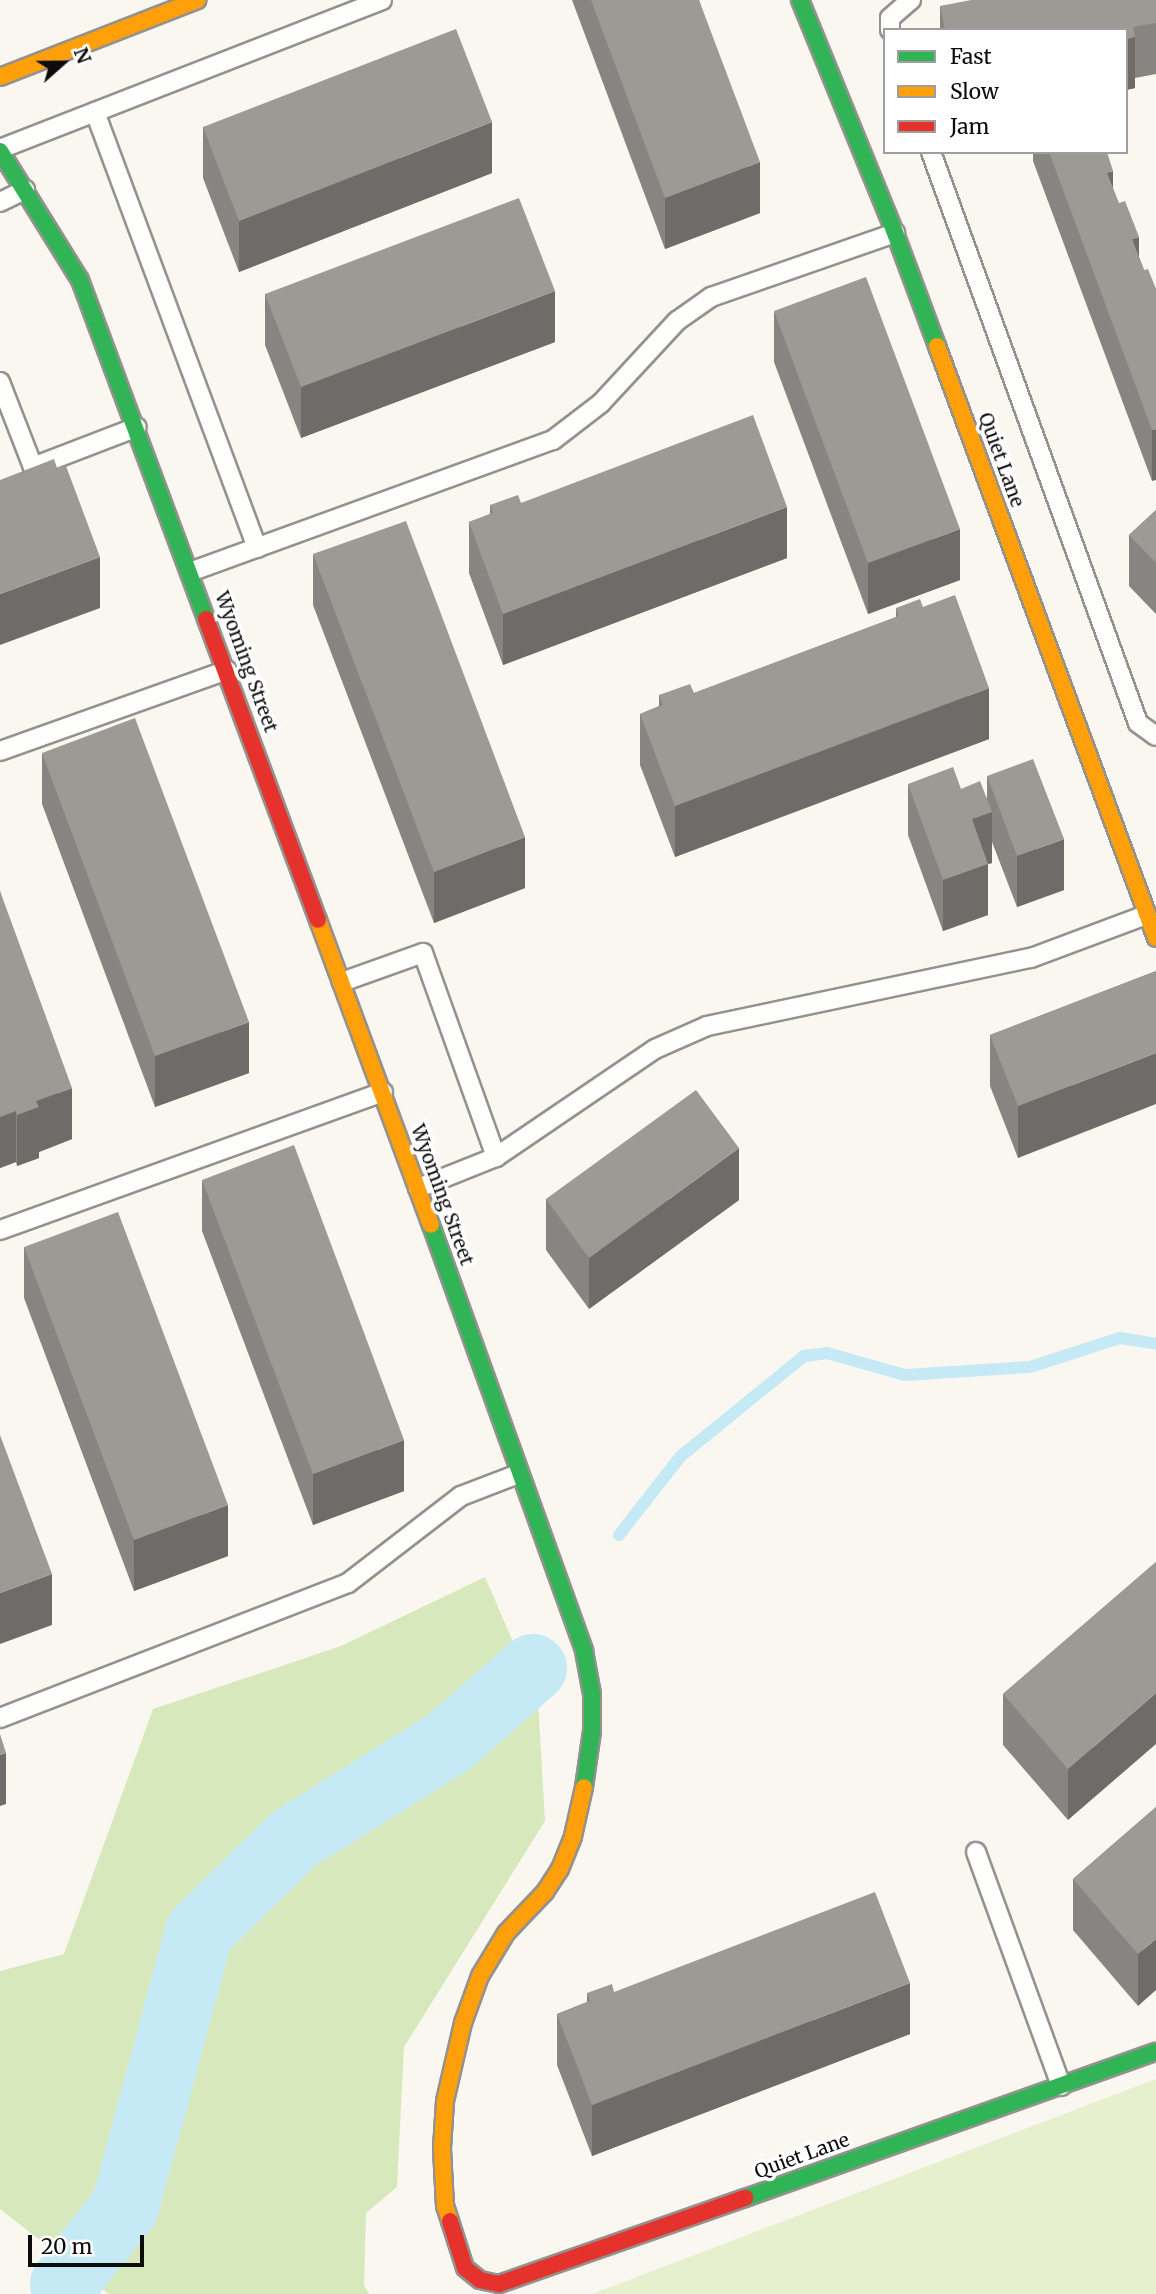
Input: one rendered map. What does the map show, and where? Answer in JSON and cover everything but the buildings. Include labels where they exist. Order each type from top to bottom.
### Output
[{"type":"street","points":[[0,78],[197,0]]},
{"type":"street","name":"Quiet Lane","points":[[800,0],[895,233],[1156,938]]},
{"type":"street","name":"Wyoming Street","points":[[0,150],[80,280],[383,1092],[518,1474],[584,1651],[592,1694],[592,1731],[581,1807],[560,1869],[545,1892],[506,1933],[480,1976],[463,2023],[445,2101],[442,2148],[445,2206],[465,2268]]},
{"type":"street","name":"Quiet Lane","points":[[465,2268],[480,2280],[499,2284],[525,2277],[1156,2052]]},
{"type":"lane","points":[[0,150],[382,0]]},
{"type":"lane","points":[[890,28],[890,18],[911,0]]},
{"type":"lane","points":[[95,112],[257,548]]},
{"type":"lane","name":"Quiet Lane","points":[[932,154],[1138,723],[1156,736]]},
{"type":"lane","points":[[0,202],[25,190]]},
{"type":"lane","points":[[190,572],[553,440],[601,403],[677,321],[711,297],[895,233]]},
{"type":"lane","points":[[0,382],[33,467],[137,427]]},
{"type":"lane","points":[[0,751],[227,670]]},
{"type":"lane","points":[[418,1188],[496,1157],[655,1049],[707,1026],[1031,958],[1146,915]]},
{"type":"lane","points":[[342,982],[423,953],[496,1157]]},
{"type":"lane","points":[[0,1230],[383,1092]]},
{"type":"lane","points":[[0,1717],[348,1583],[461,1496],[518,1474]]},
{"type":"lane","points":[[976,1852],[1061,2086]]},
{"type":"green space","points":[[485,1577],[538,1700],[545,1821],[404,2047],[397,2187],[366,2213],[364,2285],[369,2294],[109,2294],[0,2209],[0,1971],[64,1954],[153,1709],[341,1646]]},
{"type":"green space","points":[[1156,2079],[1156,2294],[592,2294]]},
{"type":"waterway","points":[[619,1535],[681,1456],[804,1356],[827,1353],[905,1375],[1030,1367],[1120,1338],[1156,1344]]},
{"type":"waterway","points":[[64,2284],[125,2207],[199,1932],[294,1839],[449,1742],[533,1668]]},
{"type":"traffic: fast","points":[[800,0],[895,233],[937,346]]},
{"type":"traffic: fast","points":[[0,151],[80,280],[206,619]]},
{"type":"traffic: fast","points":[[431,1225],[584,1651],[592,1694],[592,1731],[584,1787]]},
{"type":"traffic: fast","points":[[745,2198],[1156,2052]]},
{"type":"traffic: slow","points":[[0,77],[197,0]]},
{"type":"traffic: slow","points":[[937,346],[1156,938]]},
{"type":"traffic: slow","points":[[318,920],[431,1225]]},
{"type":"traffic: slow","points":[[450,2221],[445,2206],[442,2148],[445,2101],[463,2023],[480,1976],[506,1933],[545,1892],[560,1869],[573,1836],[584,1787]]},
{"type":"traffic: jam","points":[[206,619],[318,920]]},
{"type":"traffic: jam","points":[[450,2221],[465,2268],[480,2280],[499,2284],[745,2198]]}]
